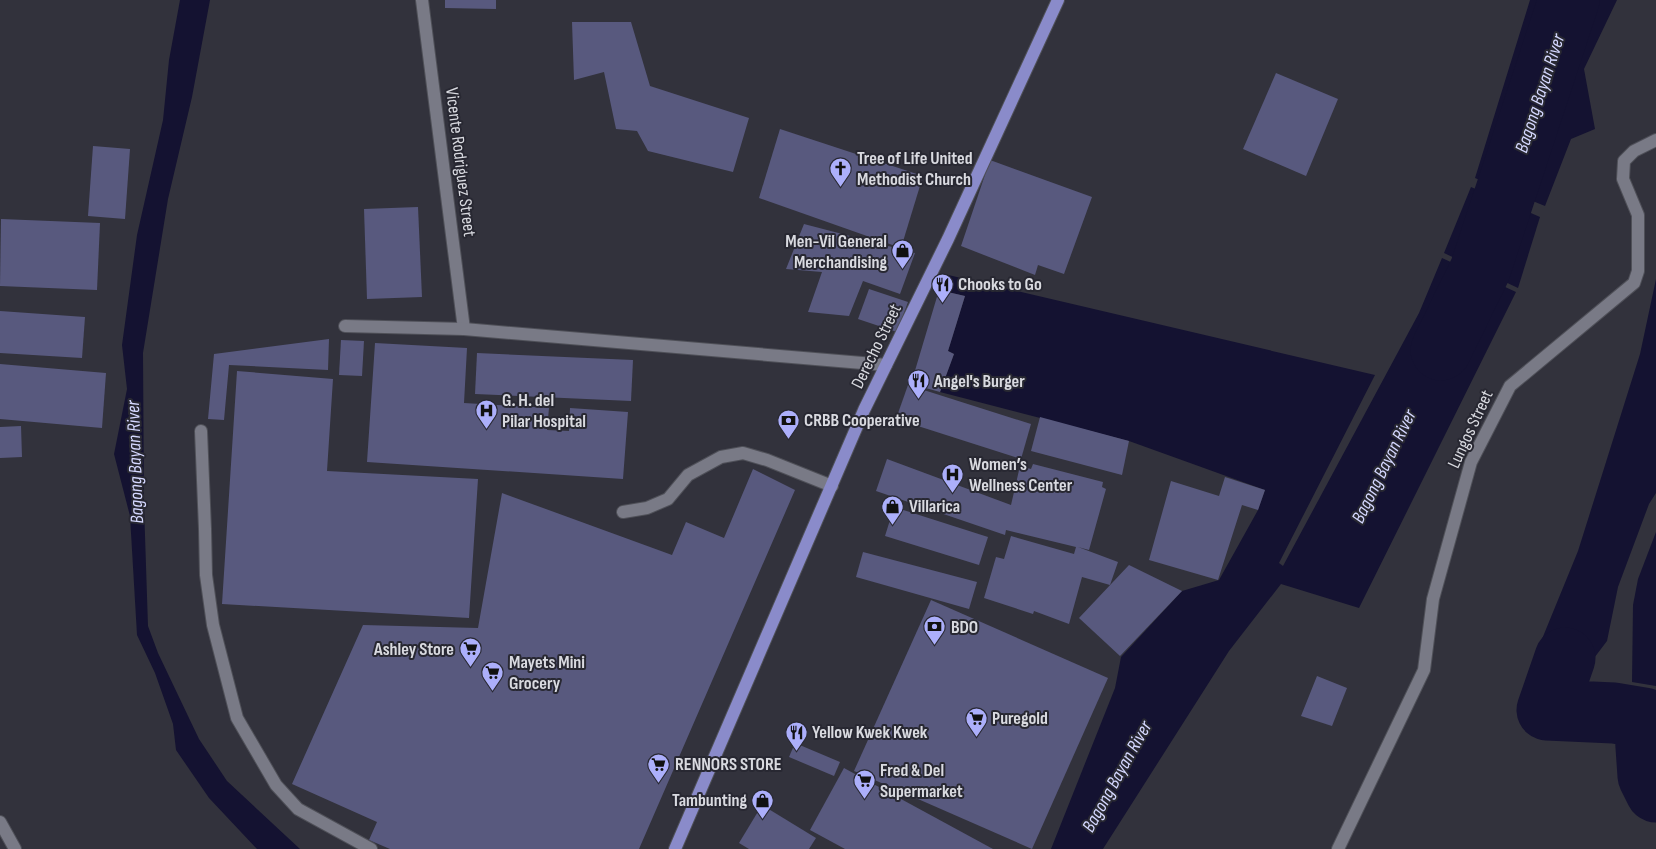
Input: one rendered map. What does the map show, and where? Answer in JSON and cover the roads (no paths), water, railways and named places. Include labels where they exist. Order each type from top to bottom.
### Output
[{"type":"main road","name":"Derecho Street","points":[[675,849],[886,364],[948,239],[1058,0]]},
{"type":"street","name":"Vicente Rodriguez Street","points":[[422,0],[464,329]]},
{"type":"street","name":"Lungos Street","points":[[1338,849],[1424,670],[1433,599],[1471,462],[1510,386],[1634,283],[1638,271],[1638,215],[1623,179],[1624,161],[1634,151],[1656,140]]},
{"type":"street","points":[[345,326],[464,329],[886,364]]},
{"type":"street","points":[[200,431],[206,575],[213,625],[237,718],[276,785],[298,809],[371,849]]},
{"type":"street","points":[[623,512],[647,508],[668,499],[688,475],[721,457],[743,453],[767,460],[832,486]]},
{"type":"street","points":[[0,822],[15,849]]},
{"type":"water","points":[[180,0],[210,0],[192,97],[168,199],[143,353],[144,505],[148,626],[158,653],[199,739],[227,781],[300,849],[257,849],[209,798],[176,750],[173,724],[155,673],[137,635],[130,516],[114,454],[127,389],[122,345],[137,235],[163,120],[169,60]]},
{"type":"water","points":[[1530,0],[1617,0],[1584,69],[1595,129],[1571,139],[1545,206],[1475,178]]},
{"type":"water","points":[[1471,187],[1540,217],[1518,288],[1444,253]]},
{"type":"water","points":[[1442,258],[1516,292],[1359,608],[1281,584],[1229,651],[1103,849],[1051,849],[1115,688],[1121,657],[1182,591],[1219,580],[1258,510],[1265,490],[1129,441],[940,392],[954,354],[948,351],[965,296],[939,290],[944,274],[1375,375],[1279,563],[1283,566],[1419,313]]},
{"type":"water","points":[[1656,279],[1656,493],[1649,504],[1618,587],[1607,641],[1585,670],[1560,696],[1577,712],[1565,734],[1550,730],[1539,721],[1542,695],[1552,669],[1542,639],[1578,551],[1640,354]]},
{"type":"water","points":[[1656,532],[1656,686],[1632,682],[1633,605],[1638,579]]},
{"type":"water","points":[[1630,695],[1656,699],[1656,749],[1626,746],[1614,713]]},
{"type":"waterway","name":"Bagong Bayan River","points":[[1441,350],[1480,270],[1569,0]]},
{"type":"waterway","name":"Bagong Bayan River","points":[[1565,658],[1547,710],[1614,713],[1644,718],[1648,776],[1656,792]]},
{"type":"place","name":"Tree of Life United Methodist Church","points":[[841,187]]},
{"type":"place","name":"Men-Vil General Merchandising","points":[[903,270]]},
{"type":"place","name":"Chooks to Go","points":[[942,303]]},
{"type":"place","name":"Angel's Burger","points":[[918,400]]},
{"type":"place","name":"G. H. del Pilar Hospital","points":[[486,429]]},
{"type":"place","name":"CRBB Cooperative","points":[[788,439]]},
{"type":"place","name":"Women’s Wellness Center","points":[[953,493]]},
{"type":"place","name":"Villarica","points":[[893,525]]},
{"type":"place","name":"BDO","points":[[935,646]]},
{"type":"place","name":"Ashley Store","points":[[470,668]]},
{"type":"place","name":"Mayets Mini Grocery","points":[[493,691]]},
{"type":"place","name":"Puregold","points":[[976,737]]},
{"type":"place","name":"Yellow Kwek Kwek","points":[[796,751]]},
{"type":"place","name":"RENNORS STORE","points":[[659,783]]},
{"type":"place","name":"Fred & Del Supermarket","points":[[864,799]]},
{"type":"place","name":"Tambunting","points":[[763,819]]}]
